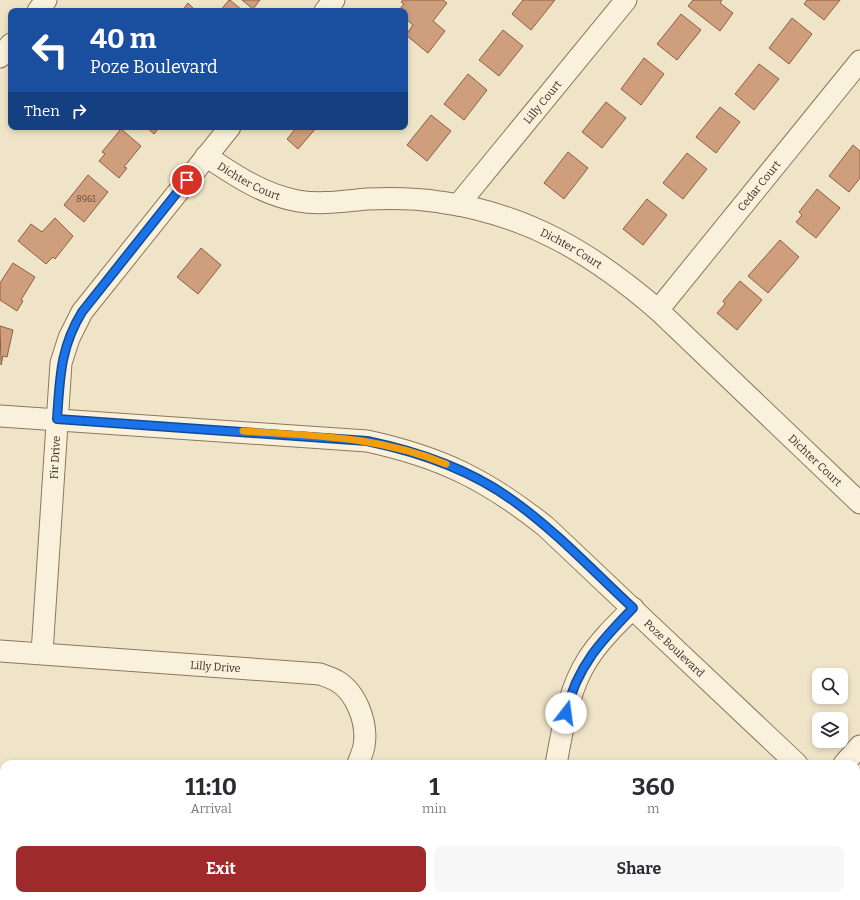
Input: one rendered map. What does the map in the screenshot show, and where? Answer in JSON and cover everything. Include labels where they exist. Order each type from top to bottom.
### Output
[{"type":"street","points":[[327,8],[334,0]]},
{"type":"street","name":"Lilly Court","points":[[458,205],[626,0]]},
{"type":"street","points":[[0,57],[8,48]]},
{"type":"street","name":"Cedar Court","points":[[658,310],[860,61]]},
{"type":"street","name":"Fir Drive","points":[[42,653],[61,363],[74,324],[228,130]]},
{"type":"street","name":"Dichter Court","points":[[206,156],[234,175],[270,193],[298,201],[325,203],[368,199],[402,199],[458,205],[505,216],[554,237],[592,258],[624,280],[658,310],[860,503]]},
{"type":"street","name":"Poze Boulevard","points":[[0,416],[367,441],[399,448],[464,472],[515,502],[545,526],[793,760]]},
{"type":"street","points":[[557,760],[569,700],[581,670],[604,638],[633,608]]},
{"type":"street","name":"Lilly Drive","points":[[0,651],[320,674],[336,680],[343,686],[350,693],[360,712],[364,728],[364,746],[359,760]]},
{"type":"street","points":[[848,760],[860,746]]},
{"type":"building","points":[[230,0],[239,8],[222,8]]},
{"type":"building","points":[[242,0],[260,0],[254,8]]},
{"type":"building","points":[[403,0],[443,0],[447,3],[433,21],[445,31],[428,53],[408,37],[408,32],[413,25],[408,21],[408,8],[401,8],[404,4],[401,2]]},
{"type":"building","points":[[523,0],[555,0],[531,30],[512,14]]},
{"type":"building","points":[[693,0],[722,0],[720,3],[733,13],[720,31],[688,6]]},
{"type":"building","points":[[807,0],[840,0],[824,20],[804,4]]},
{"type":"building","points":[[188,3],[193,8],[184,8]]},
{"type":"building","points":[[681,14],[701,30],[677,60],[657,44]]},
{"type":"building","points":[[792,18],[812,34],[789,64],[769,48]]},
{"type":"building","points":[[503,30],[523,46],[499,76],[479,60]]},
{"type":"building","points":[[644,58],[664,74],[641,105],[621,89]]},
{"type":"building","points":[[759,64],[779,79],[754,110],[735,94]]},
{"type":"building","points":[[468,74],[487,90],[464,120],[444,104]]},
{"type":"building","points":[[606,102],[626,118],[602,148],[582,132]]},
{"type":"building","points":[[720,107],[740,122],[716,153],[696,137]]},
{"type":"building","points":[[431,115],[451,131],[427,161],[407,145]]},
{"type":"building","points":[[120,130],[122,130],[141,146],[124,167],[127,168],[119,178],[99,161],[105,154],[102,152]]},
{"type":"building","points":[[149,130],[157,130],[154,134]]},
{"type":"building","points":[[294,130],[314,130],[298,149],[287,139]]},
{"type":"building","points":[[853,145],[860,151],[860,178],[849,192],[829,176]]},
{"type":"building","points":[[568,152],[588,168],[564,199],[544,183]]},
{"type":"building","points":[[687,153],[707,169],[683,199],[663,183]]},
{"type":"building","points":[[88,175],[108,192],[84,222],[64,205]]},
{"type":"building","points":[[817,189],[840,208],[816,238],[796,222],[802,215],[799,212]]},
{"type":"building","points":[[647,199],[667,215],[643,245],[623,229]]},
{"type":"building","points":[[55,218],[73,236],[55,259],[53,257],[46,264],[18,241],[31,224],[42,232]]},
{"type":"building","points":[[780,240],[799,257],[768,293],[748,276]]},
{"type":"building","points":[[201,248],[221,265],[198,294],[177,277]]},
{"type":"building","points":[[13,263],[35,277],[21,300],[23,301],[17,311],[0,300],[0,283]]},
{"type":"building","points":[[740,281],[762,300],[737,330],[717,313],[725,304],[723,301]]},
{"type":"building","points":[[0,326],[13,330],[7,357],[3,356],[1,365]]},
{"type":"slow traffic","points":[[243,431],[367,441],[399,448],[446,464]]},
{"type":"route","points":[[187,180],[74,324],[68,338],[61,363],[57,419],[367,441],[399,448],[440,461],[464,472],[503,494],[545,526],[633,608],[604,638],[589,657],[581,670],[569,700],[566,713]]}]
